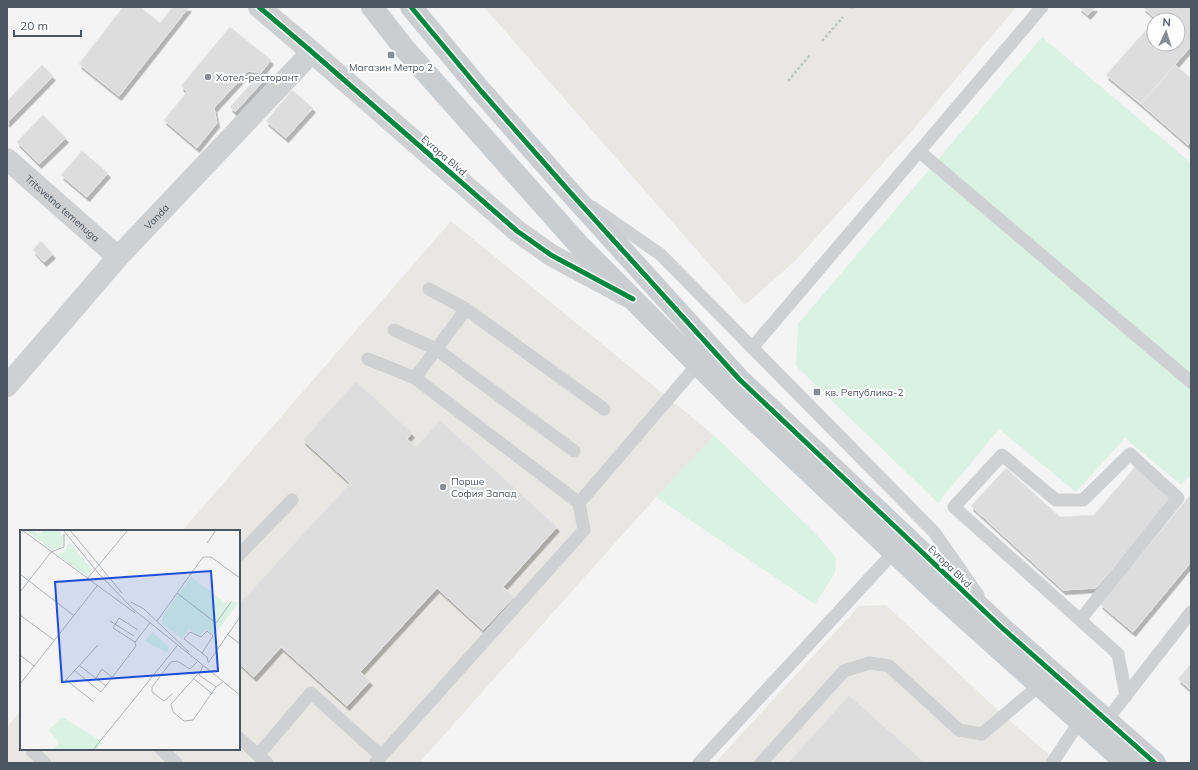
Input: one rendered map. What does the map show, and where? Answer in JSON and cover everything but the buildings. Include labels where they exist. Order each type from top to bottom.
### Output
[{"type":"main road","points":[[372,7],[404,48],[579,244],[735,402],[938,594],[1126,763]]},
{"type":"main road","name":"Evropa Blvd.","points":[[411,7],[481,91],[568,190],[739,379],[1000,626],[1155,763]]},
{"type":"street","name":"Evropa Blvd.","points":[[259,7],[517,231],[551,255],[634,299]]},
{"type":"street","name":"Vanda","points":[[7,386],[118,257],[312,52]]},
{"type":"street","name":"Tritsvetna temenuga","points":[[7,159],[118,257]]},
{"type":"lane","points":[[752,348],[1042,7]]},
{"type":"lane","points":[[920,152],[1191,382]]},
{"type":"lane","points":[[568,190],[660,254],[934,532],[1000,626]]},
{"type":"lane","points":[[429,289],[466,309],[604,409]]},
{"type":"lane","points":[[415,378],[466,309]]},
{"type":"lane","points":[[394,330],[436,349],[574,451]]},
{"type":"lane","points":[[240,739],[263,759],[311,693],[378,760],[584,530],[578,503],[415,378],[368,359]]},
{"type":"lane","points":[[578,503],[698,364]]},
{"type":"lane","points":[[1080,620],[1178,498],[1130,454],[1083,500],[1056,500],[1002,455],[954,507],[1080,620],[1118,654],[1126,696]]},
{"type":"lane","points":[[240,554],[292,500]]},
{"type":"lane","points":[[699,763],[894,552]]},
{"type":"lane","points":[[1106,721],[1191,612]]},
{"type":"lane","points":[[761,763],[844,671],[870,663],[889,666],[959,730],[982,734],[1040,686]]},
{"type":"lane","points":[[1052,763],[1080,721]]},
{"type":"lane","points":[[34,750],[32,751],[44,763]]},
{"type":"lane","points":[[162,750],[176,763]]},
{"type":"path","points":[[822,41],[843,17]]},
{"type":"path","points":[[788,81],[810,55]]},
{"type":"shaded area","points":[[484,7],[1016,7],[912,131],[796,260],[745,305]]},
{"type":"shaded area","name":"Порше София Запад","points":[[451,221],[715,436],[656,497],[419,763],[7,763],[7,727],[20,712],[20,750],[240,750],[240,530],[183,530]]},
{"type":"shaded area","points":[[886,605],[1004,716],[1059,763],[715,763],[859,606]]},
{"type":"green space","points":[[1042,37],[1191,163],[1191,474],[1181,485],[1125,438],[1076,492],[999,429],[938,503],[796,366],[798,324]]},
{"type":"green space","points":[[715,436],[816,534],[836,558],[835,573],[815,604],[656,497]]},
{"type":"cycle path","points":[[259,7],[517,231],[551,255],[633,299]]},
{"type":"cycle path","points":[[411,7],[481,91],[568,190],[739,379],[1000,626],[1155,763]]},
{"type":"place","name":"Магазин Метро 2","points":[[391,55]]},
{"type":"place","name":"Хотел-ресторант","points":[[208,77]]},
{"type":"place","name":"кв. Република-2","points":[[817,392]]},
{"type":"place","name":"Порше София Запад","points":[[443,487]]}]
